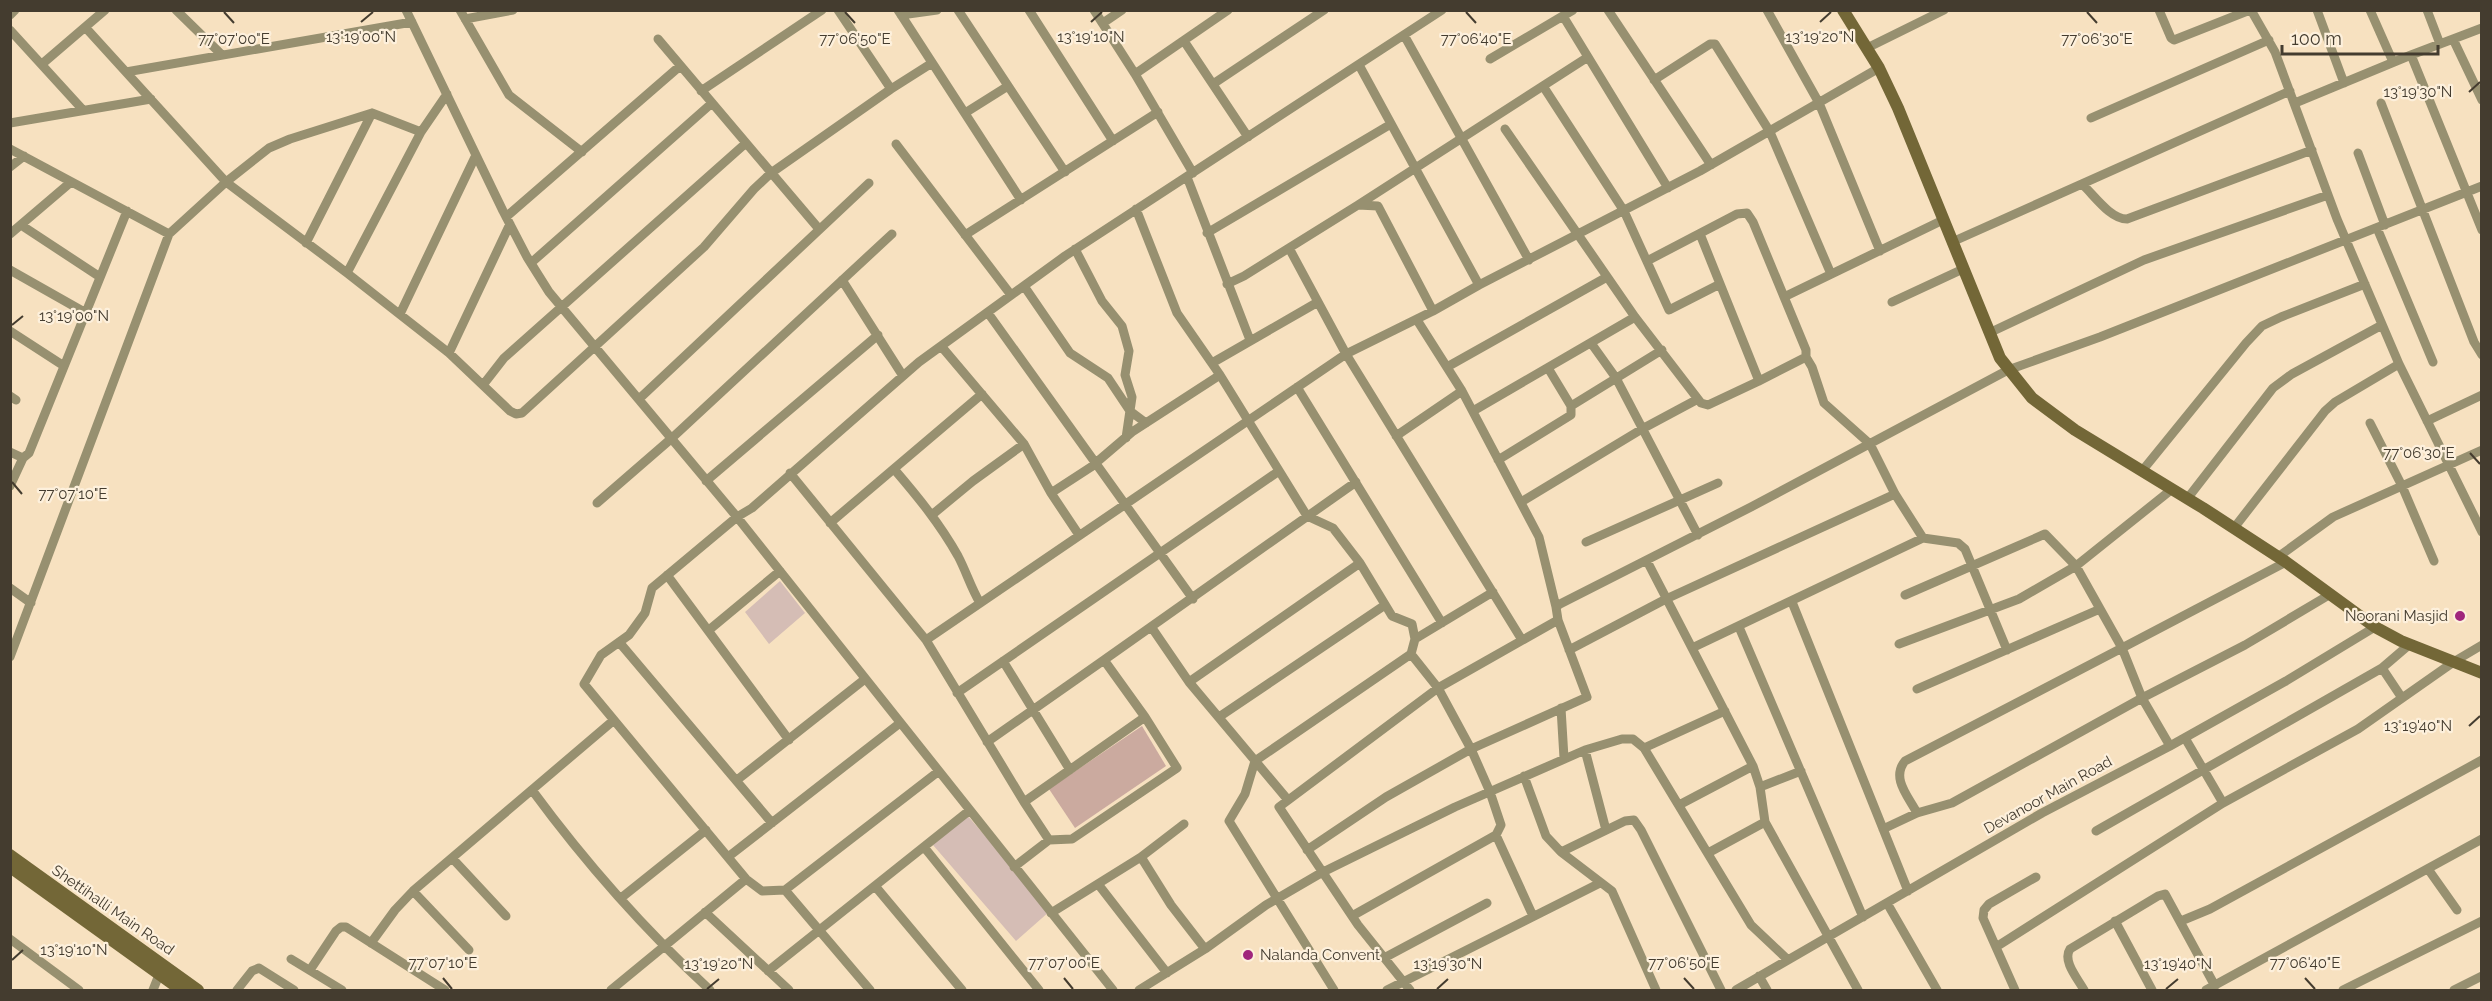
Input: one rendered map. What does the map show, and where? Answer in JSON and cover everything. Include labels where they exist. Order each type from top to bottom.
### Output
[{"type":"street","points":[[10,15],[15,10]]},
{"type":"street","points":[[42,64],[105,10]]},
{"type":"street","points":[[513,10],[462,15],[502,87],[509,95],[582,152]]},
{"type":"street","points":[[701,91],[822,10]]},
{"type":"street","points":[[838,10],[891,88]]},
{"type":"street","points":[[938,10],[900,13],[1020,200]]},
{"type":"street","points":[[958,10],[1065,172]]},
{"type":"street","points":[[1029,10],[1113,141]]},
{"type":"street","points":[[1094,10],[1136,74],[1190,175],[1207,233],[1250,340]]},
{"type":"street","points":[[1103,23],[1122,10]]},
{"type":"street","points":[[1213,84],[1324,10]]},
{"type":"street","points":[[939,771],[785,890],[762,891],[746,879],[584,684],[601,655],[629,635],[645,614],[652,588],[737,517],[752,508],[903,375],[1076,249],[1442,10]]},
{"type":"street","points":[[1490,59],[1573,10]]},
{"type":"street","points":[[1608,10],[1711,165]]},
{"type":"street","points":[[1767,10],[1819,103],[1880,250]]},
{"type":"street","points":[[1843,10],[1879,68],[1898,108],[2000,358],[2032,398],[2075,430],[2282,560],[2375,627],[2481,673]]},
{"type":"street","points":[[1867,48],[1944,10]]},
{"type":"street","points":[[2159,10],[2174,40],[2251,10],[2269,40],[2295,103],[2328,195],[2382,326],[2449,465],[2478,514],[2481,532]]},
{"type":"street","points":[[2317,10],[2344,83]]},
{"type":"street","points":[[2370,10],[2393,62]]},
{"type":"street","points":[[2427,10],[2440,44]]},
{"type":"street","points":[[1136,74],[1225,11]]},
{"type":"street","points":[[182,12],[222,55]]},
{"type":"street","points":[[126,72],[222,55],[409,14],[508,220],[531,262],[562,307],[737,517],[1113,990]]},
{"type":"street","points":[[1563,16],[1668,188]]},
{"type":"street","points":[[85,27],[226,182],[449,353],[510,411],[516,414],[522,413],[715,237],[754,189],[771,173],[891,88],[932,63]]},
{"type":"street","points":[[2295,103],[2481,28]]},
{"type":"street","points":[[10,30],[83,111]]},
{"type":"street","points":[[1404,36],[1529,260]]},
{"type":"street","points":[[658,39],[819,230]]},
{"type":"street","points":[[2453,39],[2481,100]]},
{"type":"street","points":[[2091,118],[2269,40]]},
{"type":"street","points":[[1184,41],[1248,137]]},
{"type":"street","points":[[1654,80],[1710,44],[1715,44],[1770,132],[1831,274]]},
{"type":"street","points":[[2411,55],[2481,230]]},
{"type":"street","points":[[1227,284],[1244,276],[1358,205],[1588,57]]},
{"type":"street","points":[[1359,64],[1479,285]]},
{"type":"street","points":[[449,353],[508,220],[680,66]]},
{"type":"street","points":[[926,640],[1346,354],[1433,312],[1479,285],[1711,165],[1879,68]]},
{"type":"street","points":[[965,113],[1008,86]]},
{"type":"street","points":[[1543,86],[1624,211],[1670,310],[1720,284]]},
{"type":"street","points":[[1952,242],[2290,91]]},
{"type":"street","points":[[347,273],[421,132],[447,94]]},
{"type":"street","points":[[10,123],[151,99]]},
{"type":"street","points":[[531,262],[712,103]]},
{"type":"street","points":[[2381,103],[2481,355]]},
{"type":"street","points":[[965,235],[1158,112]]},
{"type":"street","points":[[11,655],[169,234],[226,182],[269,148],[290,139],[372,113],[421,132]]},
{"type":"street","points":[[306,243],[372,113]]},
{"type":"street","points":[[1207,233],[1391,124]]},
{"type":"street","points":[[1505,129],[1635,317],[1704,405],[1806,357]]},
{"type":"street","points":[[483,386],[504,358],[746,143]]},
{"type":"street","points":[[896,144],[1011,295]]},
{"type":"street","points":[[10,149],[169,234]]},
{"type":"street","points":[[2082,184],[2113,214],[2121,219],[2127,219],[2312,150]]},
{"type":"street","points":[[2358,153],[2381,227],[2433,362]]},
{"type":"street","points":[[400,314],[476,154]]},
{"type":"street","points":[[10,167],[24,156]]},
{"type":"street","points":[[10,234],[71,182]]},
{"type":"street","points":[[639,399],[869,183]]},
{"type":"street","points":[[1556,607],[1698,535],[2008,370],[2100,337],[2423,211],[2481,186]]},
{"type":"street","points":[[1989,333],[2135,264],[2328,195]]},
{"type":"street","points":[[1358,205],[1378,206],[1433,312]]},
{"type":"street","points":[[1136,209],[1173,307],[1220,375],[1307,516],[1333,528],[1359,562],[1392,616],[1412,624],[1414,639],[1411,654],[1255,761],[1245,794],[1229,821],[1334,990]]},
{"type":"street","points":[[10,486],[23,458],[29,453],[127,211]]},
{"type":"street","points":[[1647,261],[1737,214],[1747,213],[1753,222],[1806,350],[1806,357],[1812,367],[1824,403],[1870,444],[1895,494],[1923,538]]},
{"type":"street","points":[[1784,297],[1943,220]]},
{"type":"street","points":[[21,225],[100,277]]},
{"type":"street","points":[[597,503],[672,438],[892,234]]},
{"type":"street","points":[[1700,234],[1759,381]]},
{"type":"street","points":[[1289,248],[1346,354],[1522,640]]},
{"type":"street","points":[[1076,249],[1102,301],[1122,326],[1129,351],[1125,375],[1132,398],[1126,438]]},
{"type":"street","points":[[1892,302],[1963,269]]},
{"type":"street","points":[[10,270],[86,313]]},
{"type":"street","points":[[1447,367],[1607,277]]},
{"type":"street","points":[[842,280],[903,375]]},
{"type":"street","points":[[2142,471],[2262,326],[2365,284]]},
{"type":"street","points":[[1024,286],[1070,353],[1108,378],[1130,411],[1146,423]]},
{"type":"street","points":[[1212,363],[1318,302]]},
{"type":"street","points":[[988,313],[1192,598]]},
{"type":"street","points":[[1473,411],[1635,317]]},
{"type":"street","points":[[1306,850],[1386,797],[1471,749],[1587,697],[1558,620],[1542,547],[1521,502],[1462,391],[1417,320]]},
{"type":"street","points":[[2187,499],[2273,388],[2292,374],[2382,326]]},
{"type":"street","points":[[10,331],[64,366]]},
{"type":"street","points":[[706,481],[878,335]]},
{"type":"street","points":[[1591,343],[1616,378],[1698,535]]},
{"type":"street","points":[[941,346],[1024,444],[1051,493],[1079,536]]},
{"type":"street","points":[[1571,406],[1662,350]]},
{"type":"street","points":[[2234,528],[2325,411],[2399,364]]},
{"type":"street","points":[[1498,459],[1571,415],[1571,406],[1548,368]]},
{"type":"street","points":[[1108,378],[1125,375]]},
{"type":"street","points":[[1051,493],[1095,464],[1146,423],[1220,375]]},
{"type":"street","points":[[1297,387],[1442,623]]},
{"type":"street","points":[[1396,436],[1462,391]]},
{"type":"street","points":[[830,523],[982,394]]},
{"type":"street","points":[[2427,421],[2481,394]]},
{"type":"street","points":[[1521,502],[1642,429],[1698,399]]},
{"type":"street","points":[[2370,423],[2402,486],[2434,561]]},
{"type":"street","points":[[933,514],[1024,444]]},
{"type":"street","points":[[1917,813],[1898,777],[1899,768],[1905,760],[2122,648],[2282,560],[2333,517],[2481,450]]},
{"type":"street","points":[[10,452],[23,458]]},
{"type":"street","points":[[894,469],[933,514],[960,559],[968,582],[980,603]]},
{"type":"street","points":[[957,693],[1279,471]]},
{"type":"street","points":[[790,473],[926,640],[1049,840]]},
{"type":"street","points":[[987,742],[1152,628],[1356,482]]},
{"type":"street","points":[[1586,542],[1718,483]]},
{"type":"street","points":[[1899,644],[1992,611],[2076,566],[2172,490]]},
{"type":"street","points":[[1569,650],[1666,599],[1895,494]]},
{"type":"street","points":[[1905,595],[2045,534],[2076,566],[2122,648],[2142,698],[2170,746]]},
{"type":"street","points":[[1692,648],[1923,538],[1962,545],[1973,566],[2007,650]]},
{"type":"street","points":[[1647,561],[1754,766],[1760,787],[1765,822],[1858,990]]},
{"type":"street","points":[[1189,682],[1359,562]]},
{"type":"street","points":[[709,630],[780,571]]},
{"type":"street","points":[[667,575],[789,740]]},
{"type":"street","points":[[10,588],[31,603]]},
{"type":"street","points":[[1414,639],[1492,592]]},
{"type":"street","points":[[1884,830],[1917,813],[1952,803],[2142,698],[2245,645],[2329,595]]},
{"type":"street","points":[[1792,602],[1908,891]]},
{"type":"street","points":[[1219,717],[1385,605]]},
{"type":"street","points":[[1917,689],[2100,609]]},
{"type":"street","points":[[1410,990],[1321,873],[1279,807],[1438,688],[1558,620]]},
{"type":"street","points":[[1739,627],[1863,916]]},
{"type":"street","name":"Devanoor Main Road","points":[[1736,990],[2042,813],[2185,738],[2286,681],[2375,627]]},
{"type":"street","points":[[1152,628],[1189,682],[1288,800]]},
{"type":"street","points":[[620,642],[772,823]]},
{"type":"street","points":[[2096,831],[2382,668],[2410,644]]},
{"type":"street","points":[[1996,947],[2223,803],[2358,729],[2481,645]]},
{"type":"street","points":[[1352,916],[1496,835],[1501,825],[1490,792],[1471,749],[1438,688],[1411,654]]},
{"type":"street","points":[[1014,867],[1049,840],[1072,838],[1177,768],[1145,717],[1104,660]]},
{"type":"street","points":[[1003,661],[1070,770]]},
{"type":"street","points":[[2382,668],[2402,698]]},
{"type":"street","points":[[737,780],[865,679]]},
{"type":"street","points":[[1561,708],[1564,758]]},
{"type":"street","points":[[1644,748],[1725,711]]},
{"type":"street","points":[[1024,802],[1145,717]]},
{"type":"street","points":[[371,943],[395,910],[413,891],[614,720]]},
{"type":"street","points":[[728,857],[900,723]]},
{"type":"street","points":[[1140,990],[1205,949],[1278,898],[1321,873],[1564,758],[1622,738],[1633,739],[1644,748],[1751,925],[1787,959]]},
{"type":"street","points":[[2185,738],[2223,803]]},
{"type":"street","points":[[1584,750],[1606,830]]},
{"type":"street","points":[[2181,921],[2210,909],[2481,760]]},
{"type":"street","points":[[1679,806],[1754,766]]},
{"type":"street","points":[[1760,787],[1801,771]]},
{"type":"street","points":[[1524,776],[1546,836],[1561,852],[1612,891],[1656,990]]},
{"type":"street","points":[[532,790],[558,825],[663,946],[710,990]]},
{"type":"street","points":[[768,971],[970,810]]},
{"type":"street","points":[[1561,852],[1625,821],[1634,820],[1721,990]]},
{"type":"street","points":[[1707,853],[1765,822]]},
{"type":"street","points":[[1052,913],[1142,857],[1184,824]]},
{"type":"street","points":[[621,898],[706,830]]},
{"type":"street","points":[[1496,835],[1533,916]]},
{"type":"street","points":[[2084,990],[2068,960],[2067,954],[2070,949],[2157,896],[2165,894],[2181,921],[2211,988],[2481,841]]},
{"type":"street","points":[[924,847],[1039,990]]},
{"type":"street","name":"Shettihalli Main Road","points":[[10,855],[15,870],[181,990]]},
{"type":"street","points":[[1142,857],[1171,905],[1205,949]]},
{"type":"street","points":[[452,858],[506,916]]},
{"type":"street","points":[[2428,869],[2457,910]]},
{"type":"street","name":"Shettihalli Main Road","points":[[15,870],[198,990]]},
{"type":"street","points":[[2015,990],[1983,918],[1984,910],[1989,904],[2036,877]]},
{"type":"street","points":[[611,990],[746,879]]},
{"type":"street","points":[[1387,990],[1600,883]]},
{"type":"street","points":[[1098,884],[1167,973]]},
{"type":"street","points":[[875,886],[962,990]]},
{"type":"street","points":[[785,890],[870,990]]},
{"type":"street","points":[[413,891],[469,950]]},
{"type":"street","points":[[1384,958],[1487,903]]},
{"type":"street","points":[[1887,903],[1936,990]]},
{"type":"street","points":[[705,912],[789,990]]},
{"type":"street","points":[[2115,921],[2152,990]]},
{"type":"street","points":[[2343,990],[2481,921]]},
{"type":"street","points":[[310,970],[336,931],[341,927],[346,927],[445,990]]},
{"type":"street","points":[[10,939],[80,990]]},
{"type":"street","points":[[291,959],[342,990]]},
{"type":"street","points":[[237,990],[252,971],[259,968],[294,990]]},
{"type":"street","points":[[153,990],[159,975]]},
{"type":"street","points":[[1759,976],[1767,990]]},
{"type":"street","points":[[2454,990],[2481,976]]},
{"type":"shaded area","points":[[780,581],[805,613],[769,644],[745,612]]},
{"type":"shaded area","points":[[1142,726],[1166,766],[1075,828],[1049,789]]},
{"type":"shaded area","points":[[967,815],[1050,911],[1016,941],[933,845]]},
{"type":"place","name":"Noorani Masjid","points":[[2460,616]]},
{"type":"place","name":"Nalanda Convent","points":[[1248,955]]}]
